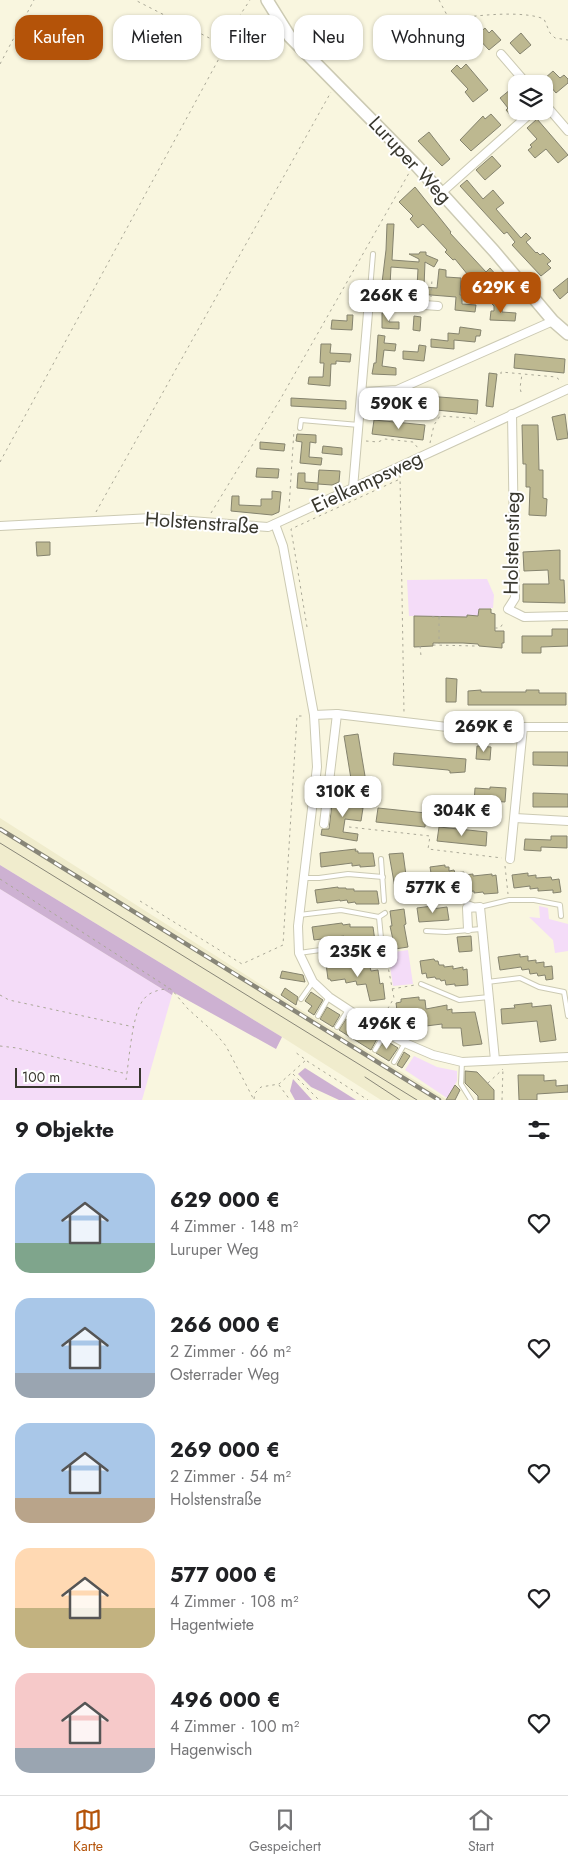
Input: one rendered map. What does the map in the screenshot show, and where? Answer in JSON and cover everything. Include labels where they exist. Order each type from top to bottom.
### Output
[{"type":"street","name":"Luruper Weg","points":[[267,0],[290,37],[415,164],[553,321],[568,334]]},
{"type":"street","points":[[501,54],[519,75]]},
{"type":"street","points":[[553,114],[568,131]]},
{"type":"street","points":[[441,193],[523,120]]},
{"type":"street","points":[[353,488],[368,300],[434,305]]},
{"type":"street","points":[[362,392],[397,390],[553,321]]},
{"type":"street","name":"Eielkampsweg","points":[[275,524],[512,414],[565,386]]},
{"type":"street","name":"Holstenstieg","points":[[512,414],[515,598],[508,609],[524,617],[568,616]]},
{"type":"street","name":"Holstenstraße","points":[[0,526],[152,518],[261,528],[275,524],[283,546],[314,715],[317,767],[299,915],[299,953]]},
{"type":"street","points":[[324,824],[337,714]]},
{"type":"street","points":[[314,715],[337,714],[447,727],[568,727]]},
{"type":"street","points":[[510,859],[523,727]]},
{"type":"street","points":[[515,818],[568,821]]},
{"type":"street","points":[[468,929],[467,908],[480,907],[495,1060]]},
{"type":"street","points":[[299,953],[313,982],[330,997],[348,1010],[405,1043],[433,1055],[462,1062],[568,1057]]},
{"type":"lane","points":[[368,300],[373,254]]},
{"type":"lane","points":[[300,428],[301,420],[359,425]]},
{"type":"lane","points":[[381,859],[384,901]]},
{"type":"lane","points":[[304,878],[348,874],[383,877]]},
{"type":"lane","points":[[440,892],[480,907],[509,900],[534,900],[560,905],[562,916]]},
{"type":"lane","points":[[299,915],[341,910],[379,917],[385,913]]},
{"type":"lane","points":[[299,953],[342,947],[360,952],[382,949],[379,917]]},
{"type":"lane","points":[[426,931],[446,932],[483,929]]},
{"type":"lane","points":[[487,982],[520,978],[539,987],[566,992],[568,1016]]},
{"type":"lane","points":[[301,999],[313,982]]},
{"type":"lane","points":[[421,984],[459,1000],[489,997]]},
{"type":"lane","points":[[318,1016],[330,997]]},
{"type":"lane","points":[[337,1027],[348,1010]]},
{"type":"lane","points":[[375,1050],[386,1032]]},
{"type":"lane","points":[[394,1062],[405,1043]]},
{"type":"lane","points":[[462,1062],[460,1084],[471,1100]]},
{"type":"path","points":[[0,64],[34,0]]},
{"type":"path","points":[[135,0],[211,39]]},
{"type":"path","points":[[240,15],[250,0]]},
{"type":"path","points":[[439,0],[448,17],[455,19],[478,16],[534,15],[544,19],[550,33],[555,38],[568,40]]},
{"type":"path","points":[[0,462],[218,60]]},
{"type":"path","points":[[91,521],[336,83]]},
{"type":"path","points":[[206,522],[281,398],[415,164]]},
{"type":"path","points":[[432,279],[434,305]]},
{"type":"path","points":[[501,374],[501,372],[556,377],[565,386]]},
{"type":"path","points":[[521,392],[522,374]]},
{"type":"path","points":[[357,441],[378,442],[385,439],[413,442],[426,454],[434,425],[440,416],[470,418],[482,428]]},
{"type":"path","points":[[288,519],[294,428],[300,428]]},
{"type":"path","points":[[400,466],[405,721]]},
{"type":"path","points":[[307,626],[291,529],[400,479]]},
{"type":"path","points":[[432,617],[443,617]]},
{"type":"path","points":[[439,617],[439,644]]},
{"type":"path","points":[[495,628],[500,628],[504,622]]},
{"type":"path","points":[[433,644],[475,646],[475,644]]},
{"type":"path","points":[[420,646],[421,656]]},
{"type":"path","points":[[140,901],[242,964],[283,946],[297,716],[314,715]]},
{"type":"path","points":[[349,827],[430,836],[428,849],[510,859]]},
{"type":"path","points":[[509,900],[505,864],[510,859]]},
{"type":"path","points":[[0,879],[169,988],[226,1046],[254,1100]]},
{"type":"path","points":[[377,1027],[394,998],[386,957],[382,949]]},
{"type":"path","points":[[392,989],[421,984]]},
{"type":"path","points":[[126,1080],[134,1027],[140,1004],[144,998],[161,989],[169,988]]},
{"type":"path","points":[[0,996],[9,1000],[134,1027]]},
{"type":"path","points":[[0,1046],[17,1048],[127,1074]]},
{"type":"path","points":[[295,1052],[368,1100]]},
{"type":"path","points":[[254,1100],[255,1093],[261,1087],[279,1084],[306,1060]]},
{"type":"path","points":[[488,1083],[503,1069],[502,1100]]},
{"type":"path","points":[[292,1073],[319,1100]]},
{"type":"path","points":[[279,1084],[290,1100]]},
{"type":"shaded area","points":[[487,579],[494,595],[493,608],[479,609],[478,616],[440,618],[440,616],[409,616],[407,580]]},
{"type":"shaded area","points":[[0,818],[277,995],[447,1100],[381,1100],[282,1037],[0,865]]},
{"type":"shaded area","points":[[0,865],[282,1037],[276,1049],[173,992],[172,995],[0,889]]},
{"type":"shaded area","points":[[0,889],[172,995],[142,1100],[0,1100]]},
{"type":"shaded area","points":[[539,906],[548,908],[549,919],[568,924],[568,951],[555,953],[553,940],[529,917],[540,918]]},
{"type":"shaded area","points":[[408,950],[413,984],[393,986],[388,953]]},
{"type":"shaded area","points":[[414,1056],[437,1067],[457,1071],[457,1081],[447,1098],[405,1070]]},
{"type":"shaded area","points":[[305,1068],[356,1100],[339,1100],[311,1087],[298,1074]]},
{"type":"shaded area","points":[[293,1079],[312,1100],[295,1100],[290,1091]]},
{"type":"building","points":[[485,28],[489,33],[492,30],[501,40],[489,50],[483,44],[483,30]]},
{"type":"building","points":[[521,33],[531,45],[520,54],[510,43]]},
{"type":"building","points":[[466,64],[488,90],[473,102],[465,92],[468,89],[451,71],[457,65],[461,69]]},
{"type":"building","points":[[553,71],[560,78],[564,75],[568,79],[568,83],[556,93],[553,90],[553,75],[548,75]]},
{"type":"building","points":[[508,92],[508,108],[500,98]]},
{"type":"building","points":[[491,114],[501,125],[471,151],[460,140],[483,116],[485,119]]},
{"type":"building","points":[[538,120],[568,155],[558,163],[546,149],[535,158],[528,150],[532,147],[530,145],[537,139],[527,128]]},
{"type":"building","points":[[429,132],[450,159],[442,166],[418,141]]},
{"type":"building","points":[[492,156],[501,166],[485,180],[476,170]]},
{"type":"building","points":[[467,180],[483,199],[493,190],[504,203],[496,209],[521,238],[526,233],[531,238],[526,242],[536,253],[540,255],[543,253],[551,261],[547,264],[551,268],[541,276],[512,245],[515,242],[507,232],[504,234],[460,186]]},
{"type":"building","points":[[415,187],[450,233],[486,272],[490,268],[498,277],[481,291],[455,259],[453,260],[445,252],[447,250],[423,224],[418,228],[410,219],[413,216],[399,202]]},
{"type":"building","points":[[387,224],[394,224],[392,260],[419,262],[419,259],[409,254],[426,252],[426,255],[438,260],[434,267],[425,262],[424,287],[437,288],[439,269],[446,270],[446,277],[461,278],[460,295],[462,295],[462,304],[476,305],[475,312],[455,310],[456,297],[381,291]],"holes":[[[391,267],[418,269],[417,287],[390,285]]]},
{"type":"building","points":[[568,278],[568,292],[560,299],[553,290]]},
{"type":"building","points":[[491,303],[503,303],[502,312],[516,313],[515,321],[490,320],[491,311],[494,311],[494,306]]},
{"type":"building","points":[[382,313],[389,313],[389,322],[399,322],[399,329],[382,328]]},
{"type":"building","points":[[347,315],[353,315],[352,330],[331,329],[332,320],[347,321]]},
{"type":"building","points":[[414,316],[421,317],[420,331],[413,330]]},
{"type":"building","points":[[460,327],[481,330],[480,336],[476,336],[475,342],[454,340],[454,349],[431,347],[431,339],[448,341],[448,333],[459,334]]},
{"type":"building","points":[[378,335],[385,336],[384,343],[396,344],[395,351],[384,350],[382,366],[396,368],[396,375],[372,374],[374,363],[376,363]]},
{"type":"building","points":[[321,344],[331,344],[330,353],[351,354],[350,362],[336,361],[336,364],[331,364],[330,386],[308,384],[309,377],[323,377],[324,363],[320,363]]},
{"type":"building","points":[[419,345],[426,346],[424,361],[403,359],[403,351],[418,352]]},
{"type":"building","points":[[515,354],[565,359],[564,373],[514,368]]},
{"type":"building","points":[[489,373],[497,374],[493,407],[486,406]]},
{"type":"building","points":[[427,396],[478,400],[477,414],[426,409]]},
{"type":"building","points":[[291,398],[346,401],[346,409],[291,406]]},
{"type":"building","points":[[565,414],[568,438],[557,440],[552,417]]},
{"type":"building","points":[[374,420],[425,425],[423,440],[372,434]]},
{"type":"building","points":[[522,425],[538,425],[539,470],[543,470],[543,498],[547,499],[546,516],[529,515],[530,487],[526,487],[526,464],[523,464]]},
{"type":"building","points":[[297,434],[316,435],[316,443],[310,442],[309,457],[322,458],[321,465],[300,463],[302,442],[296,441]]},
{"type":"building","points":[[260,442],[285,444],[284,451],[260,449]]},
{"type":"building","points":[[323,446],[342,448],[342,455],[322,453]]},
{"type":"building","points":[[257,468],[279,469],[278,478],[256,477]]},
{"type":"building","points":[[319,470],[340,471],[339,482],[332,485],[318,484],[318,490],[297,488],[298,473],[305,473],[305,482],[318,483]]},
{"type":"building","points":[[272,491],[281,492],[279,512],[272,515],[231,511],[232,496],[239,496],[239,505],[261,506],[261,499],[272,499]]},
{"type":"building","points":[[36,542],[50,542],[50,555],[37,556]]},
{"type":"building","points":[[560,550],[560,580],[564,580],[565,603],[523,602],[523,584],[549,584],[548,570],[524,571],[523,552]]},
{"type":"building","points":[[479,609],[491,609],[491,613],[495,614],[495,631],[504,631],[502,648],[463,643],[433,643],[433,646],[414,647],[414,616],[478,616]]},
{"type":"building","points":[[552,629],[568,629],[568,646],[541,647],[541,653],[522,653],[522,636],[552,636]]},
{"type":"building","points":[[446,678],[457,679],[456,702],[446,702]]},
{"type":"building","points":[[481,690],[481,692],[526,692],[526,690],[539,690],[539,693],[566,693],[566,705],[468,705],[468,691]]},
{"type":"building","points":[[358,734],[366,782],[352,785],[344,736]]},
{"type":"building","points":[[477,746],[491,747],[490,760],[476,759]]},
{"type":"building","points":[[533,752],[568,752],[568,766],[533,765]]},
{"type":"building","points":[[394,753],[466,759],[465,772],[450,773],[448,770],[393,765]]},
{"type":"building","points":[[490,787],[506,788],[505,802],[490,801],[490,804],[474,803],[475,788],[490,789]]},
{"type":"building","points":[[533,793],[568,794],[568,807],[533,807]]},
{"type":"building","points":[[333,796],[357,799],[356,807],[363,808],[361,821],[345,819],[343,832],[358,834],[357,841],[321,835],[322,829],[329,829]]},
{"type":"building","points":[[378,808],[426,813],[425,827],[376,822]]},
{"type":"building","points":[[439,827],[487,832],[486,846],[437,841]]},
{"type":"building","points":[[551,836],[567,836],[567,848],[541,847],[541,851],[524,850],[525,839],[551,840]]},
{"type":"building","points":[[356,849],[355,851],[358,851],[358,853],[373,853],[375,866],[352,866],[352,863],[321,867],[320,853]]},
{"type":"building","points":[[403,853],[406,875],[408,882],[410,882],[411,897],[397,899],[389,854]]},
{"type":"building","points":[[445,865],[445,867],[449,867],[449,871],[454,870],[455,873],[464,872],[464,875],[496,875],[498,893],[465,892],[465,890],[456,890],[456,886],[451,886],[451,884],[437,884],[436,879],[432,879],[430,867]]},
{"type":"building","points":[[528,873],[528,876],[536,875],[536,878],[551,877],[552,880],[559,879],[561,892],[553,893],[553,890],[538,891],[538,888],[530,889],[530,886],[514,888],[512,875]]},
{"type":"building","points":[[338,887],[354,889],[354,891],[377,891],[379,904],[348,903],[347,900],[317,903],[315,890]]},
{"type":"building","points":[[432,906],[432,909],[447,907],[449,920],[419,922],[417,908]]},
{"type":"building","points":[[404,909],[406,924],[404,925],[408,947],[395,949],[390,926],[392,926],[390,911]]},
{"type":"building","points":[[342,923],[343,925],[350,924],[350,927],[373,927],[375,941],[352,940],[352,938],[344,939],[344,936],[314,940],[312,927]]},
{"type":"building","points":[[471,936],[472,951],[459,952],[457,937]]},
{"type":"building","points":[[520,954],[520,957],[528,956],[528,961],[544,962],[544,967],[552,966],[553,979],[546,980],[545,975],[538,976],[537,973],[530,974],[529,969],[522,970],[521,967],[500,970],[498,957]]},
{"type":"building","points":[[434,959],[438,961],[439,965],[444,965],[444,967],[453,966],[453,969],[463,967],[463,970],[467,969],[468,985],[446,985],[445,980],[441,981],[435,977],[427,978],[426,973],[422,974],[420,961]]},
{"type":"building","points":[[345,961],[345,963],[350,962],[351,966],[356,965],[356,968],[370,967],[371,971],[378,970],[380,984],[383,983],[385,999],[370,1001],[366,984],[357,985],[356,981],[346,983],[345,979],[331,981],[328,979],[326,964]]},
{"type":"building","points":[[282,971],[303,975],[305,982],[280,978]]},
{"type":"building","points":[[285,988],[298,997],[296,1005],[281,995]]},
{"type":"building","points":[[311,992],[323,1000],[314,1015],[308,1011],[312,1006],[305,1001]]},
{"type":"building","points":[[419,997],[419,1000],[425,1000],[426,1009],[447,1005],[447,1010],[452,1009],[452,1013],[475,1012],[482,1044],[463,1046],[461,1028],[442,1028],[442,1024],[426,1026],[425,1018],[414,1019],[414,1016],[398,1018],[396,1003],[401,1002],[401,999]]},
{"type":"building","points":[[532,1003],[532,1007],[551,1005],[556,1040],[540,1042],[537,1021],[502,1024],[501,1009],[515,1008],[514,1005]]},
{"type":"building","points":[[327,1007],[340,1015],[333,1027],[320,1019]]},
{"type":"building","points":[[346,1019],[378,1037],[371,1050],[339,1030]]},
{"type":"building","points":[[385,1040],[398,1048],[389,1061],[376,1053]]},
{"type":"building","points":[[404,1052],[410,1056],[402,1068],[397,1065]]},
{"type":"building","points":[[465,1071],[477,1072],[494,1090],[494,1100],[478,1100],[478,1096],[465,1083]]},
{"type":"building","points":[[518,1075],[544,1075],[544,1081],[556,1080],[556,1086],[568,1085],[568,1092],[537,1094],[537,1100],[519,1100]]},
{"type":"building","points":[[455,1085],[460,1090],[455,1100],[446,1100]]},
{"type":"tram line","points":[[0,843],[417,1100]]},
{"type":"tram line","points":[[365,1077],[400,1100]]},
{"type":"railway","points":[[0,829],[439,1100]]}]
